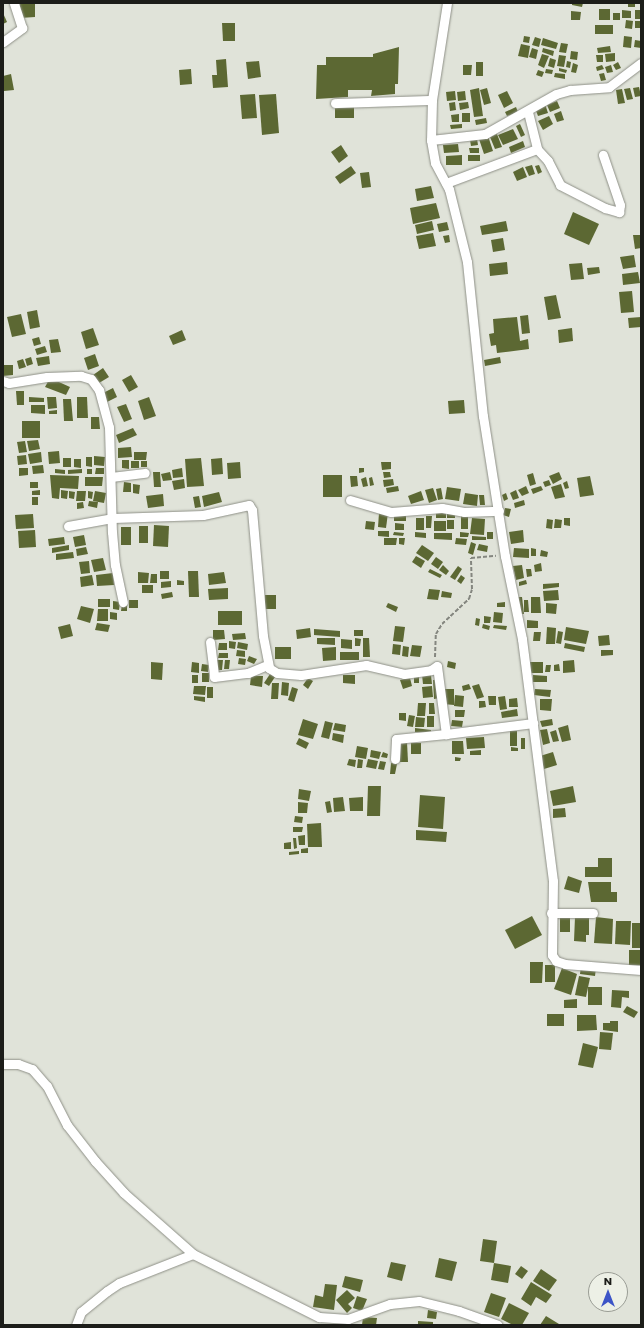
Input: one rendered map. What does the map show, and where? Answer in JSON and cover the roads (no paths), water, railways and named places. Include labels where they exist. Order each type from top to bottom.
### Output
[{"type":"street","points":[[3,42],[22,28],[14,3]]},
{"type":"street","points":[[447,3],[432,100],[432,140],[435,163],[446,182],[457,218],[467,262],[483,416],[505,556],[519,621],[553,881],[550,943],[552,955],[556,961],[576,965],[641,970]]},
{"type":"street","points":[[432,140],[485,134],[528,112],[556,94],[570,90],[609,87],[641,63]]},
{"type":"street","points":[[335,103],[432,100]]},
{"type":"street","points":[[528,112],[537,149],[548,161],[560,185],[605,208],[619,212],[620,205],[603,155]]},
{"type":"street","points":[[446,182],[537,149]]},
{"type":"street","points":[[3,381],[9,383],[67,376],[91,380],[99,390],[108,415],[115,565],[123,602]]},
{"type":"street","points":[[111,477],[145,473]]},
{"type":"street","points":[[350,500],[391,512],[442,508],[464,512],[499,511]]},
{"type":"street","points":[[68,526],[113,518],[190,516],[246,504],[251,507],[268,665],[277,673],[301,675],[366,665],[396,674],[411,674],[431,670],[437,666],[446,734]]},
{"type":"street","points":[[210,642],[214,677],[248,673],[268,665]]},
{"type":"street","points":[[395,759],[396,739],[533,723]]},
{"type":"street","points":[[551,913],[593,913]]},
{"type":"street","points":[[3,1064],[18,1064],[32,1069],[47,1086],[67,1125],[95,1162],[124,1193],[193,1254],[319,1317],[348,1319],[390,1304],[419,1301],[458,1311],[498,1325]]},
{"type":"street","points":[[74,1324],[80,1312],[119,1283],[193,1254]]}]
